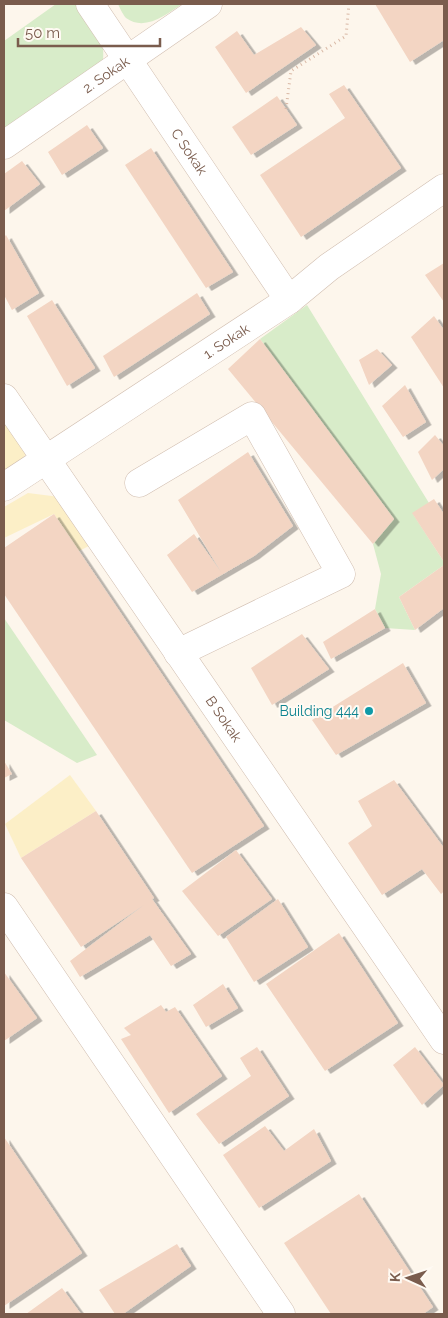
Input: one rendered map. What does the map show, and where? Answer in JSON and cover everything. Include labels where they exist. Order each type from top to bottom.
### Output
[{"type":"lane","name":"C Sokak","points":[[90,4],[288,300]]},
{"type":"lane","name":"2. Sokak","points":[[4,145],[208,4]]},
{"type":"lane","name":"1. Sokak","points":[[4,487],[288,300],[329,267],[444,188]]},
{"type":"lane","name":"B Sokak","points":[[4,398],[444,1040]]},
{"type":"lane","points":[[139,483],[252,416],[341,574],[178,653]]},
{"type":"lane","points":[[4,907],[281,1314]]},
{"type":"path","points":[[286,109],[291,71],[346,36],[349,4]]},
{"type":"green space","points":[[56,4],[75,4],[86,16],[96,29],[102,43],[103,60],[4,128],[4,41]]},
{"type":"green space","points":[[118,4],[182,4],[156,20],[141,23],[133,22],[126,18]]},
{"type":"green space","points":[[307,305],[429,503],[413,514],[444,562],[444,565],[399,597],[415,630],[385,628],[375,609],[381,574],[373,544],[394,519],[260,339]]},
{"type":"green space","points":[[4,618],[97,755],[77,763],[4,720]]},
{"type":"sand","points":[[4,403],[28,449],[22,461],[4,471]]},
{"type":"sand","points":[[28,493],[60,497],[93,544],[79,551],[54,514],[4,538],[4,507]]},
{"type":"sand","points":[[70,775],[96,811],[21,858],[5,824]]},
{"type":"building","points":[[375,4],[444,4],[444,40],[410,62]]},
{"type":"building","points":[[301,27],[316,45],[246,93],[215,47],[237,31],[254,55]]},
{"type":"building","points":[[344,85],[401,168],[301,237],[260,175],[345,118],[329,94]]},
{"type":"building","points":[[277,96],[297,125],[251,155],[232,127]]},
{"type":"building","points":[[87,125],[103,148],[62,175],[48,152]]},
{"type":"building","points":[[151,148],[233,272],[206,288],[125,165]]},
{"type":"building","points":[[22,161],[40,184],[4,211],[4,174]]},
{"type":"building","points":[[6,235],[39,293],[12,310],[4,295],[4,237]]},
{"type":"building","points":[[444,263],[444,302],[425,275]]},
{"type":"building","points":[[197,293],[210,314],[114,377],[103,356]]},
{"type":"building","points":[[52,300],[95,368],[67,386],[27,316]]},
{"type":"building","points":[[434,316],[444,330],[444,388],[411,337]]},
{"type":"building","points":[[260,339],[394,519],[373,544],[228,369]]},
{"type":"building","points":[[377,349],[392,365],[369,385],[359,360]]},
{"type":"building","points":[[405,385],[426,422],[403,437],[382,406]]},
{"type":"building","points":[[435,435],[444,446],[444,469],[432,480],[418,452]]},
{"type":"building","points":[[248,452],[293,526],[254,556],[192,592],[167,555],[194,534],[221,572],[178,500]]},
{"type":"building","points":[[434,499],[444,514],[444,562],[412,513]]},
{"type":"building","points":[[54,514],[264,826],[192,873],[4,594],[4,548]]},
{"type":"building","points":[[444,565],[444,608],[415,630],[399,597]]},
{"type":"building","points":[[375,609],[385,628],[331,659],[323,642]]},
{"type":"building","points":[[302,634],[329,669],[272,705],[251,668]]},
{"type":"building","name":"Building 444","points":[[403,663],[426,703],[336,755],[312,720]]},
{"type":"building","points":[[4,761],[12,774],[4,778]]},
{"type":"building","points":[[394,780],[444,848],[444,891],[441,894],[422,869],[382,895],[348,843],[372,826],[358,801]]},
{"type":"building","points":[[96,811],[154,898],[152,899],[191,954],[171,966],[150,935],[80,977],[70,961],[144,905],[81,947],[21,858]]},
{"type":"building","points":[[236,850],[272,899],[218,936],[182,891]]},
{"type":"building","points":[[278,899],[308,947],[254,982],[226,937]]},
{"type":"building","points":[[339,933],[398,1023],[325,1071],[266,984]]},
{"type":"building","points":[[4,972],[37,1018],[4,1041]]},
{"type":"building","points":[[223,984],[238,1008],[206,1027],[193,1005]]},
{"type":"building","points":[[161,1005],[166,1012],[175,1007],[222,1076],[169,1113],[121,1039],[131,1035],[124,1028]]},
{"type":"building","points":[[257,1047],[289,1096],[219,1144],[196,1114],[251,1076],[240,1058]]},
{"type":"building","points":[[415,1047],[444,1085],[422,1105],[393,1065]]},
{"type":"building","points":[[265,1126],[284,1151],[314,1129],[331,1161],[259,1208],[223,1155]]},
{"type":"building","points":[[4,1137],[82,1253],[4,1306]]},
{"type":"building","points":[[359,1194],[433,1307],[423,1314],[331,1314],[284,1243]]},
{"type":"building","points":[[177,1244],[191,1266],[123,1314],[115,1314],[99,1290]]},
{"type":"building","points":[[62,1288],[81,1314],[26,1314]]},
{"type":"place","name":"Building 444","points":[[369,711]]}]
